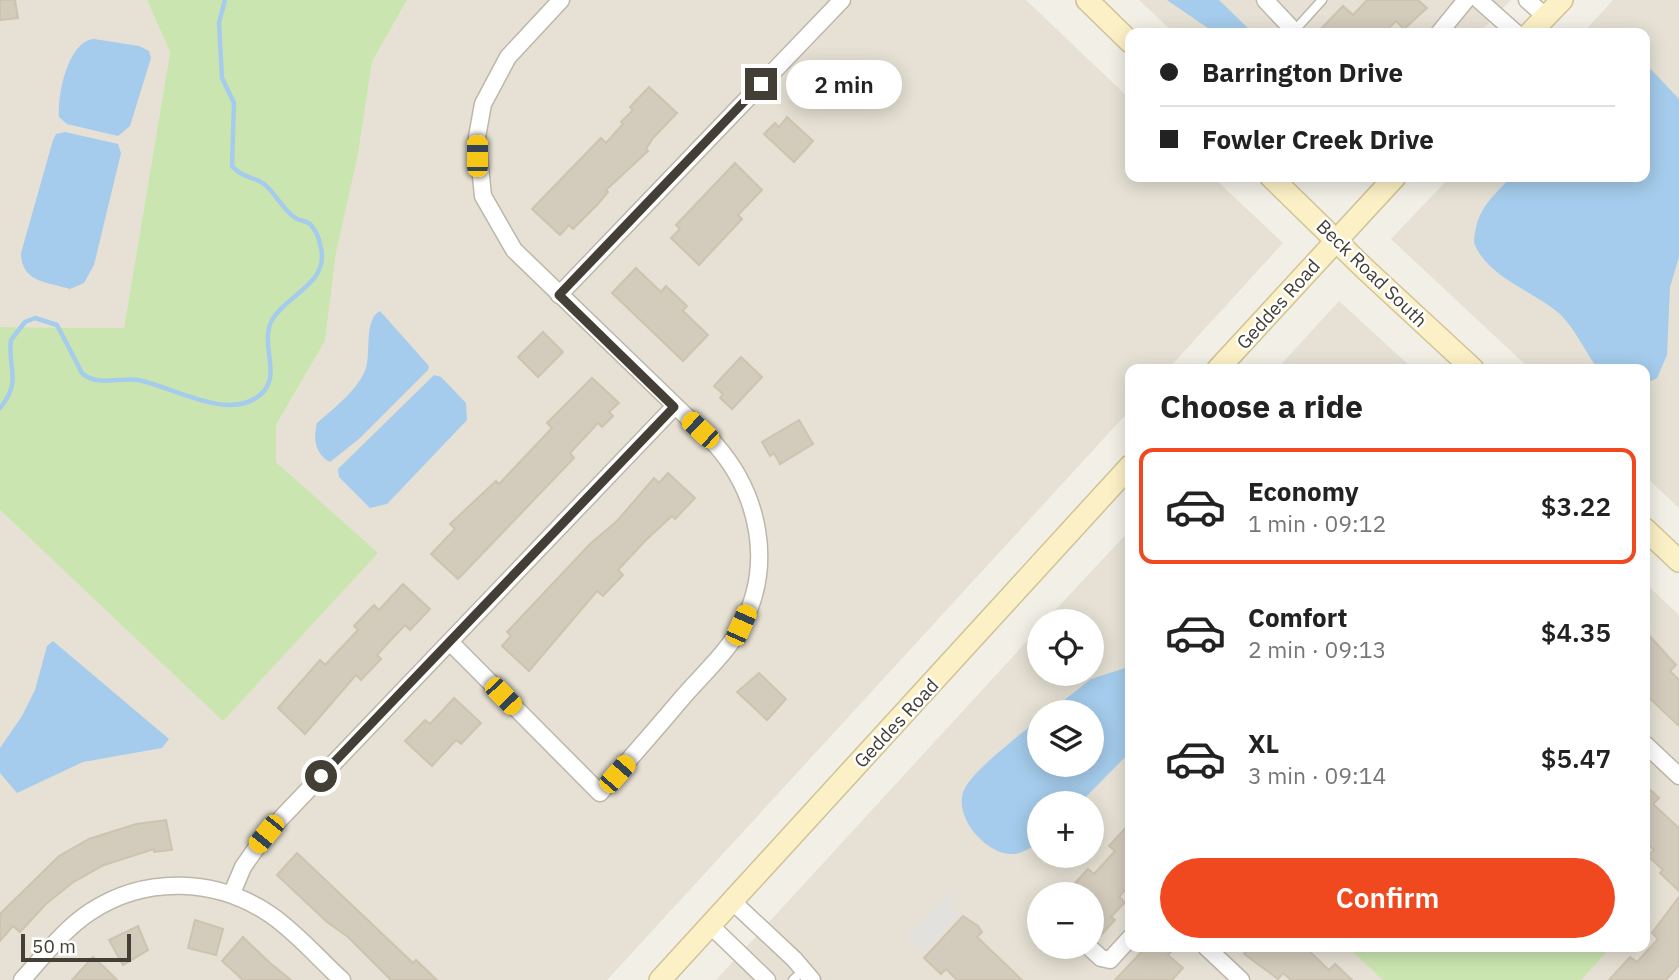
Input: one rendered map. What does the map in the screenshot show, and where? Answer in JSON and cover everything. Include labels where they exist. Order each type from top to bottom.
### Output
[{"type":"main road","points":[[1087,0],[1125,37]]},
{"type":"main road","points":[[1535,28],[1562,0]]},
{"type":"main road","name":"Beck Road South","points":[[1276,182],[1469,364]]},
{"type":"main road","name":"Geddes Road","points":[[1223,364],[1390,182]]},
{"type":"main road","name":"Geddes Road","points":[[660,980],[1125,471]]},
{"type":"main road","points":[[1650,534],[1679,561]]},
{"type":"street","points":[[450,642],[600,793],[733,639],[755,590],[759,536],[743,484],[722,451],[514,250],[490,213],[480,178],[477,137],[483,104],[499,71],[515,49],[561,0]]},
{"type":"street","points":[[1265,0],[1291,28]]},
{"type":"street","points":[[1443,28],[1466,0]]},
{"type":"street","points":[[1479,0],[1510,28]]},
{"type":"street","points":[[1527,0],[1546,17]]},
{"type":"street","points":[[559,295],[836,2]]},
{"type":"street","points":[[232,892],[243,867],[266,834],[674,407]]},
{"type":"street","points":[[1650,749],[1679,776]]},
{"type":"street","points":[[22,980],[68,930],[110,900],[146,888],[176,885],[232,892],[274,917],[342,980]]},
{"type":"street","points":[[732,901],[803,977]]},
{"type":"street","points":[[710,925],[766,980]]},
{"type":"street","points":[[1104,959],[1110,960],[1125,944]]},
{"type":"street","points":[[1218,952],[1241,980]]},
{"type":"lane","points":[[1298,28],[1322,0]]},
{"type":"shaded area","points":[[0,0],[147,0],[170,52],[124,328],[0,327]]},
{"type":"shaded area","points":[[407,0],[1026,0],[1125,94],[1125,182],[1218,182],[1283,243],[1173,364],[1125,364],[1125,415],[607,980],[0,980],[0,510],[223,720],[377,553],[276,462],[276,425],[325,341],[336,253],[358,155],[372,62]]},
{"type":"shaded area","points":[[1139,0],[1511,0],[1484,28],[1169,28]]},
{"type":"shaded area","points":[[1613,0],[1679,0],[1679,508],[1650,481],[1650,364],[1525,364],[1391,239],[1445,182],[1650,182],[1650,28],[1588,28]]},
{"type":"shaded area","points":[[1339,301],[1408,364],[1282,364]]},
{"type":"shaded area","points":[[1125,535],[1125,952],[1650,952],[1650,588],[1679,615],[1679,980],[716,980],[1027,641],[1027,686],[1104,686],[1104,609],[1056,609]]},
{"type":"shaded area","points":[[951,891],[958,897],[949,906],[959,915],[924,954],[907,938]]},
{"type":"green space","points":[[147,0],[407,0],[372,62],[358,155],[336,253],[325,341],[276,425],[276,462],[378,553],[223,721],[0,510],[0,327],[124,328],[170,52]]},
{"type":"green space","points":[[1353,952],[1606,952],[1581,980],[1383,980]]},
{"type":"water","points":[[1167,0],[1219,0],[1248,28],[1208,28]]},
{"type":"water","points":[[94,39],[139,46],[149,51],[151,58],[130,126],[118,136],[67,124],[59,117],[60,96],[66,70],[77,49]]},
{"type":"water","points":[[1650,68],[1679,99],[1679,257],[1670,287],[1667,355],[1657,378],[1650,382],[1650,364],[1595,364],[1561,315],[1490,266],[1474,243],[1481,213],[1506,182],[1650,182]]},
{"type":"water","points":[[65,132],[118,144],[121,153],[94,265],[84,283],[70,289],[30,275],[22,263],[21,253],[53,140],[56,134]]},
{"type":"water","points":[[380,311],[429,366],[428,370],[359,439],[330,462],[321,455],[316,445],[317,423],[345,398],[363,376],[370,328],[375,315]]},
{"type":"water","points":[[434,375],[441,377],[466,403],[467,420],[387,504],[370,508],[339,477],[338,469]]},
{"type":"water","points":[[53,641],[169,739],[162,748],[83,762],[17,793],[0,773],[0,748],[22,716],[35,690],[47,646]]},
{"type":"water","points":[[1125,668],[1125,757],[1092,791],[1027,791],[1027,849],[1013,854],[999,852],[981,840],[967,821],[963,811],[964,790],[977,773],[1027,729],[1027,777],[1104,777],[1104,700],[1064,700],[1082,686],[1104,686],[1104,675]]},
{"type":"building","points":[[0,0],[15,0],[18,18],[0,20]]},
{"type":"building","points":[[1367,0],[1418,0],[1427,8],[1405,28],[1396,21],[1389,28],[1322,28],[1343,6],[1353,15]]},
{"type":"building","points":[[649,87],[677,113],[653,138],[646,149],[648,151],[606,190],[608,192],[598,204],[573,229],[569,225],[560,235],[532,209],[601,138],[606,143],[633,110],[630,107]]},
{"type":"building","points":[[787,117],[813,141],[794,162],[764,134],[775,123],[779,127]]},
{"type":"building","points":[[735,163],[762,190],[738,215],[742,219],[699,265],[671,238],[680,229],[676,225]]},
{"type":"building","points":[[636,268],[661,292],[666,286],[687,306],[683,311],[708,335],[683,361],[612,293]]},
{"type":"building","points":[[543,332],[563,352],[538,377],[518,357]]},
{"type":"building","points":[[741,357],[762,377],[732,409],[720,398],[723,394],[714,386]]},
{"type":"building","points":[[592,378],[619,403],[609,412],[613,416],[602,427],[598,423],[570,453],[574,458],[458,579],[431,554],[455,529],[450,524],[496,481],[499,484],[552,428],[547,423]]},
{"type":"building","points":[[799,420],[813,444],[780,464],[774,453],[770,456],[762,442]]},
{"type":"building","points":[[668,473],[695,498],[675,519],[672,516],[646,540],[618,570],[623,575],[603,596],[597,591],[529,671],[502,646],[511,636],[507,632],[590,544],[617,521],[654,478],[659,483]]},
{"type":"building","points":[[403,584],[430,609],[410,630],[405,625],[377,655],[381,659],[361,680],[356,675],[305,734],[278,708],[320,660],[325,665],[358,630],[354,626],[374,605],[379,610]]},
{"type":"building","points":[[1650,636],[1676,665],[1670,671],[1679,680],[1679,726],[1650,699]]},
{"type":"building","points":[[759,673],[786,699],[767,720],[737,692]]},
{"type":"building","points":[[454,698],[481,723],[461,744],[456,740],[432,766],[405,741],[425,720],[430,724]]},
{"type":"building","points":[[1650,790],[1659,798],[1653,804],[1679,828],[1679,891],[1660,873],[1663,870],[1650,858],[1654,850],[1650,846]]},
{"type":"building","points":[[166,820],[172,850],[154,852],[154,849],[104,865],[72,883],[46,904],[20,932],[13,926],[0,941],[0,914],[59,856],[89,839],[136,824]]},
{"type":"building","points":[[1125,828],[1125,890],[1119,897],[1125,902],[1111,917],[1115,920],[1104,932],[1104,882],[1076,882],[1088,869],[1094,874],[1099,868],[1104,868],[1104,863],[1115,851],[1109,846]]},
{"type":"building","points":[[297,853],[413,963],[416,960],[437,980],[391,980],[348,937],[327,922],[277,875]]},
{"type":"building","points":[[1679,897],[1679,965],[1666,980],[1609,980],[1630,957],[1637,962],[1646,952],[1650,952],[1650,948],[1658,939],[1652,933]]},
{"type":"building","points":[[963,916],[978,926],[982,932],[977,937],[1022,980],[957,980],[946,969],[941,974],[924,958]]},
{"type":"building","points":[[195,920],[223,929],[216,955],[188,948]]},
{"type":"building","points":[[138,926],[148,950],[123,965],[109,940]]},
{"type":"building","points":[[243,937],[291,980],[243,980],[222,961]]},
{"type":"building","points":[[1141,952],[1171,952],[1168,955],[1183,968],[1172,980],[1115,980]]},
{"type":"building","points":[[1310,952],[1329,970],[1335,964],[1352,980],[1291,980],[1283,973],[1278,979],[1244,954]]},
{"type":"building","points":[[93,957],[104,967],[117,980],[72,980]]},
{"type":"waterway","points":[[0,408],[13,382],[11,340],[25,322],[35,318],[57,325],[82,373],[95,380],[138,380],[197,399],[229,405],[243,404],[265,390],[271,372],[268,340],[272,320],[314,278],[320,269],[322,257],[319,239],[311,225],[292,216],[264,184],[240,173],[232,166],[234,103],[222,78],[219,23],[225,0]]},
{"type":"route","points":[[321,776],[674,407],[559,295],[761,84]]}]
